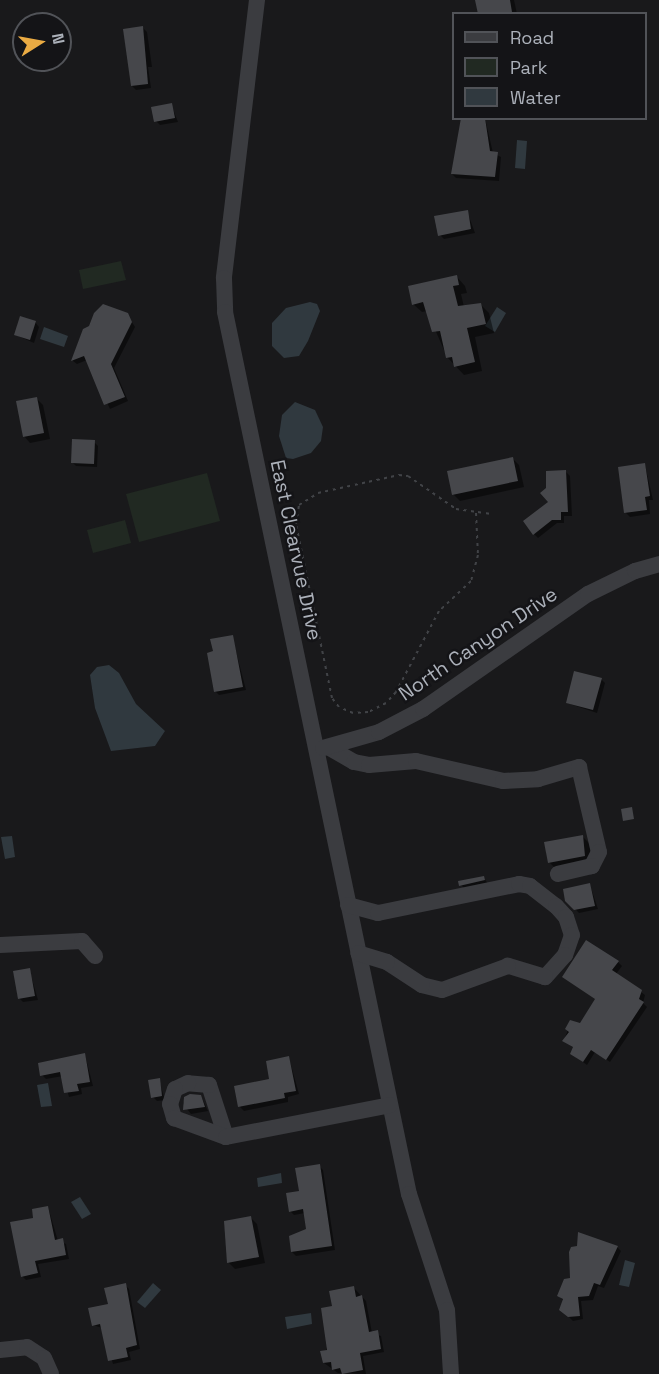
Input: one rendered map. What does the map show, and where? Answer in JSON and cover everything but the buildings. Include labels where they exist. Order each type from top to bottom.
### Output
[{"type":"street","name":"East Clearvue Drive","points":[[257,0],[224,296],[322,748],[348,905],[411,1204],[447,1310],[451,1374]]},
{"type":"street","name":"North Canyon Drive","points":[[322,748],[379,732],[423,709],[588,594],[635,571],[659,564]]},
{"type":"street","points":[[322,748],[354,762],[369,765],[416,761],[502,781],[538,779],[579,767],[599,852],[592,866],[558,874]]},
{"type":"street","points":[[348,905],[378,913],[519,884],[530,886],[556,906],[566,918],[572,935],[565,955],[545,977],[508,966],[442,990],[422,985],[387,962],[358,953]]},
{"type":"street","points":[[0,945],[82,941],[95,956]]},
{"type":"street","points":[[226,1137],[390,1105]]},
{"type":"street","points":[[0,1350],[27,1347],[44,1358],[51,1374]]},
{"type":"path","points":[[476,513],[478,555],[471,581],[439,611],[396,692],[386,703],[368,712],[353,713],[339,707],[332,698],[296,524],[299,505],[318,493],[399,475],[408,476],[456,509],[492,514]]},
{"type":"green space","points":[[121,261],[126,280],[83,289],[79,270]]},
{"type":"green space","points":[[207,473],[220,521],[139,542],[126,494]]},
{"type":"green space","points":[[125,520],[131,543],[93,553],[87,530]]},
{"type":"water","points":[[517,140],[527,141],[525,169],[515,168]]},
{"type":"water","points":[[310,302],[317,304],[320,311],[308,341],[299,356],[284,358],[272,346],[272,323],[286,308]]},
{"type":"water","points":[[497,307],[506,313],[495,332],[485,326]]},
{"type":"water","points":[[44,327],[68,336],[64,347],[40,339]]},
{"type":"water","points":[[295,402],[315,410],[323,427],[321,441],[311,453],[293,459],[286,458],[279,436],[282,415]]},
{"type":"water","points":[[109,665],[119,673],[136,704],[165,731],[155,746],[111,751],[95,708],[90,675],[97,667]]},
{"type":"water","points":[[12,836],[15,857],[5,859],[1,837]]},
{"type":"water","points":[[48,1083],[52,1106],[41,1107],[37,1085]]},
{"type":"water","points":[[281,1173],[282,1183],[258,1187],[257,1178]]},
{"type":"water","points":[[80,1197],[91,1214],[82,1219],[71,1202]]},
{"type":"water","points":[[625,1260],[635,1263],[629,1287],[619,1285]]},
{"type":"water","points":[[153,1283],[161,1290],[145,1308],[137,1302]]},
{"type":"water","points":[[311,1313],[312,1324],[287,1329],[285,1317]]}]
